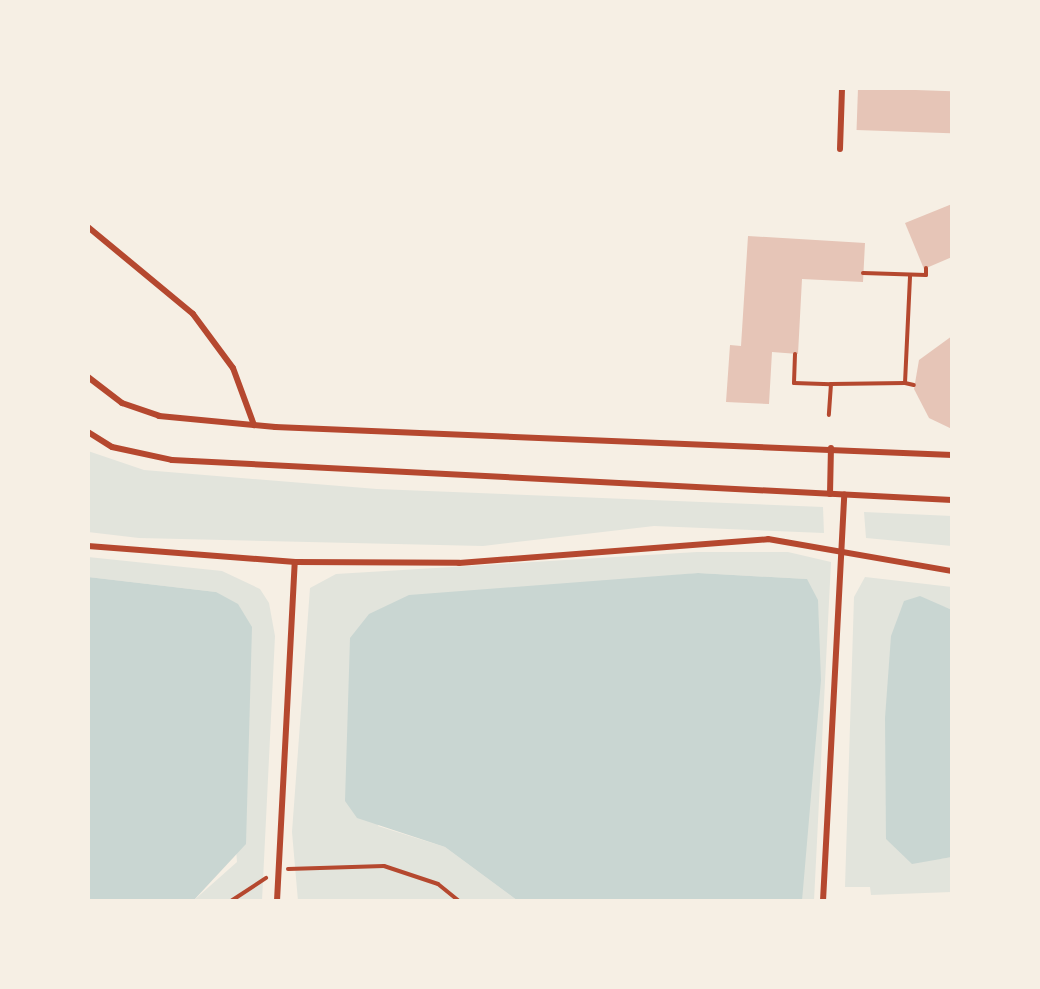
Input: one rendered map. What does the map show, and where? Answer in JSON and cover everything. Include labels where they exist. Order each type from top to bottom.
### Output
[{"type":"lane","points":[[840,149],[842,88]]},
{"type":"lane","points":[[88,227],[193,314],[233,368],[254,425]]},
{"type":"lane","points":[[88,377],[122,403],[159,416],[254,425],[952,455]]},
{"type":"lane","points":[[88,432],[112,447],[172,460],[952,500]]},
{"type":"lane","points":[[830,494],[831,448]]},
{"type":"lane","points":[[823,901],[844,495]]},
{"type":"lane","points":[[88,546],[295,562],[459,563],[768,539],[952,571]]},
{"type":"lane","points":[[277,901],[295,562]]},
{"type":"path","points":[[863,273],[926,275],[926,268]]},
{"type":"path","points":[[905,383],[910,275]]},
{"type":"path","points":[[795,354],[794,383],[914,385]]},
{"type":"path","points":[[829,415],[831,384]]},
{"type":"path","points":[[231,901],[278,870],[384,866],[438,884],[459,901]]},
{"type":"shaded area","points":[[88,451],[144,470],[377,489],[823,507],[824,533],[654,526],[483,546],[139,538],[88,532]]},
{"type":"shaded area","points":[[864,512],[952,516],[952,546],[866,538]]},
{"type":"shaded area","points":[[697,552],[788,552],[831,562],[814,901],[802,901],[807,579],[698,573],[512,592],[378,826],[445,847],[518,901],[298,901],[292,832],[310,588],[336,574]]},
{"type":"shaded area","points":[[88,557],[222,571],[260,589],[269,603],[275,636],[262,901],[193,901],[237,862],[216,592],[88,577]]},
{"type":"shaded area","points":[[698,573],[807,579],[818,600],[821,680],[802,901],[518,901],[445,847],[357,818],[345,801],[350,638],[369,614],[409,595]]},
{"type":"shaded area","points":[[88,577],[216,592],[238,604],[252,627],[246,844],[193,901],[88,901]]},
{"type":"shaded area","points":[[865,577],[952,587],[952,610],[944,607],[940,859],[952,857],[952,892],[871,895],[870,887],[845,887],[854,597]]},
{"type":"shaded area","points":[[920,596],[952,610],[952,857],[912,864],[886,839],[885,718],[891,636],[904,601]]},
{"type":"building","points":[[858,88],[952,91],[950,133],[857,130]]},
{"type":"building","points":[[952,204],[952,257],[924,269],[905,223]]},
{"type":"building","points":[[748,236],[865,243],[863,282],[802,279],[798,354],[772,352],[769,404],[726,402],[730,345],[741,346]]},
{"type":"building","points":[[952,336],[952,429],[929,418],[914,389],[919,360]]}]
